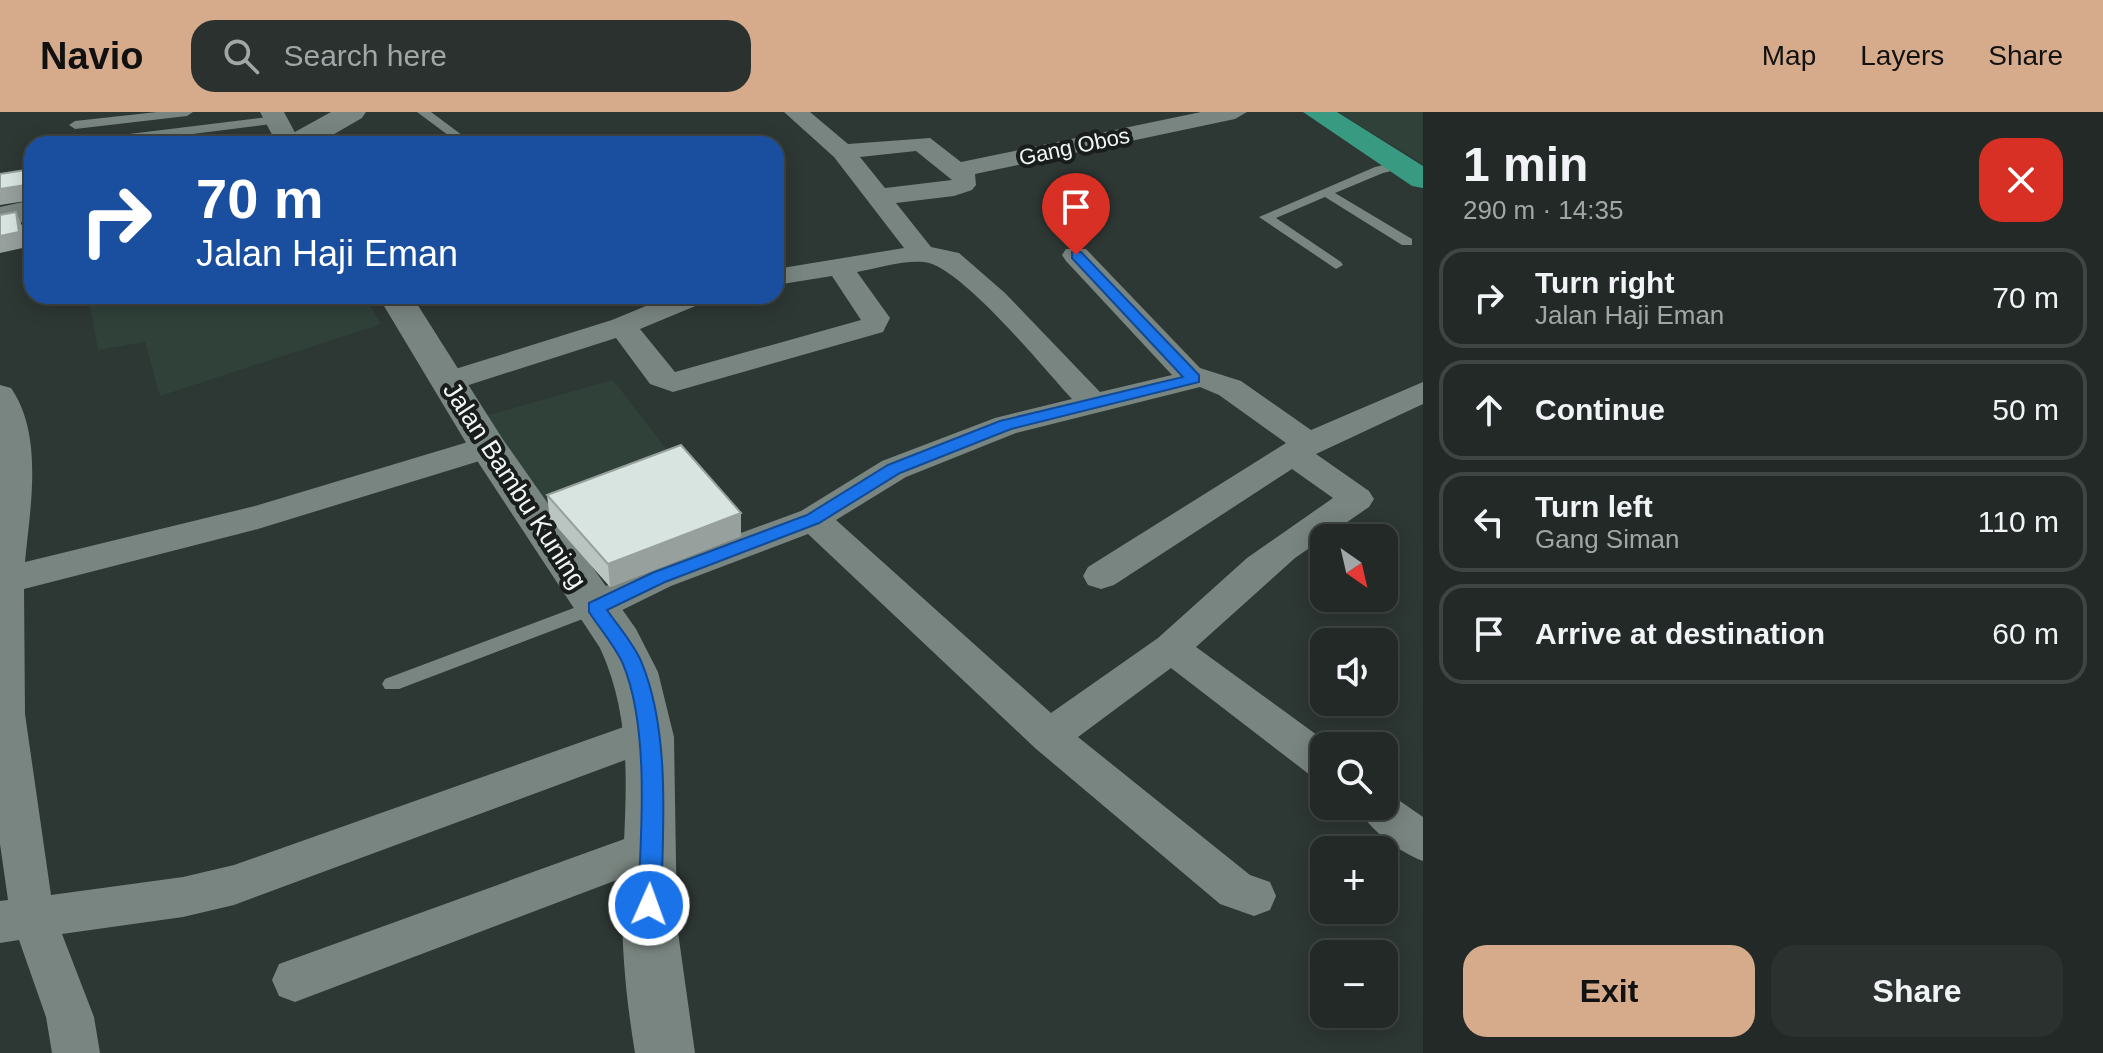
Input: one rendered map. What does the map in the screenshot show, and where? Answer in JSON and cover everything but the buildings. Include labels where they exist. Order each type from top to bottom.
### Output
[{"type":"main road","points":[[1317,112],[1415,169]]},
{"type":"main road","points":[[1338,112],[1415,169]]},
{"type":"street","points":[[307,136],[352,112]]},
{"type":"street","points":[[796,112],[843,152],[922,253]]},
{"type":"street","name":"Gang Obos","points":[[960,170],[1235,112]]},
{"type":"street","points":[[274,116],[287,136]]},
{"type":"street","points":[[843,152],[921,143],[960,170],[965,183],[954,188],[878,197]]},
{"type":"street","points":[[0,217],[24,212]]},
{"type":"street","points":[[784,276],[922,253],[949,259],[965,270],[1093,403]]},
{"type":"street","points":[[1076,255],[1193,379]]},
{"type":"street","points":[[622,326],[661,377],[673,382],[873,326],[876,318],[839,266]]},
{"type":"street","name":"Jalan Bambu Kuning","points":[[400,304],[488,447],[631,660],[646,703],[649,734],[652,848],[649,905],[654,990],[665,1053]]},
{"type":"street","points":[[447,382],[622,326],[676,304]]},
{"type":"street","points":[[595,607],[658,577],[813,519],[894,469],[1006,425],[1193,379],[1212,379],[1230,388],[1357,499],[1313,524],[1260,564],[1171,648],[1049,736]]},
{"type":"street","points":[[1101,576],[1300,449],[1423,392]]},
{"type":"street","points":[[0,395],[6,404],[16,470],[6,580],[5,714],[16,918],[70,1017],[76,1053]]},
{"type":"street","points":[[6,580],[258,517],[488,447]]},
{"type":"street","points":[[813,519],[1049,736],[1236,890],[1254,896]]},
{"type":"street","points":[[1171,648],[1310,752]]},
{"type":"street","points":[[16,918],[183,897],[234,885],[649,734]]},
{"type":"street","points":[[1396,820],[1423,842]]},
{"type":"street","points":[[295,980],[652,848]]},
{"type":"lane","points":[[75,125],[187,112]]},
{"type":"lane","points":[[423,112],[457,136]]},
{"type":"lane","points":[[142,136],[274,116]]},
{"type":"lane","points":[[1336,265],[1266,217],[1325,192],[1415,169]]},
{"type":"lane","points":[[1325,192],[1407,242]]},
{"type":"lane","points":[[392,684],[595,607]]},
{"type":"shaded area","points":[[1338,112],[1423,112],[1423,164]]},
{"type":"shaded area","points":[[89,304],[369,304],[381,324],[160,396],[145,342],[98,350]]},
{"type":"shaded area","points":[[613,380],[682,469],[550,519],[478,418]]},
{"type":"route","points":[[649,905],[652,817],[646,703],[631,660],[595,607],[658,577],[813,519],[894,469],[1006,425],[1193,379],[1076,255]]}]
